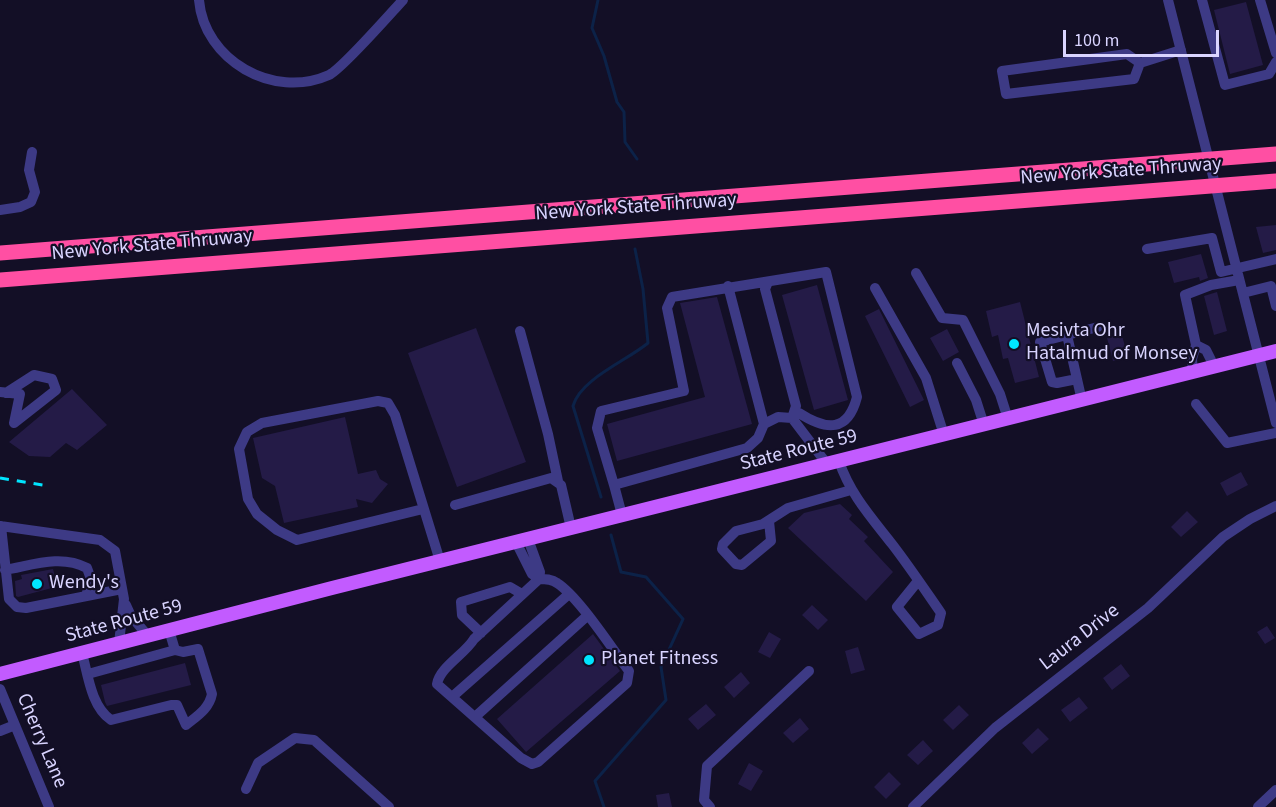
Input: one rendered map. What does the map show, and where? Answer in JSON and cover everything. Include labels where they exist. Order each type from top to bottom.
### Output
[{"type":"highway","name":"New York State Thruway","points":[[0,253],[1276,154]]},
{"type":"highway","name":"New York State Thruway","points":[[0,280],[1276,181]]},
{"type":"main road","name":"State Route 59","points":[[0,674],[332,588],[1276,351]]},
{"type":"street","points":[[199,0],[207,32],[218,49],[245,72],[288,82],[330,75],[403,0]]},
{"type":"street","points":[[1168,0],[1257,356],[1275,418]]},
{"type":"street","points":[[1202,0],[1225,85],[1269,74],[1276,62]]},
{"type":"street","points":[[1260,0],[1276,53]]},
{"type":"street","points":[[1140,63],[1181,50]]},
{"type":"street","points":[[1127,54],[1140,63],[1134,79],[1006,94],[1002,71],[1127,54]]},
{"type":"street","points":[[0,210],[20,207],[30,202],[35,192],[29,170],[32,152]]},
{"type":"street","points":[[1147,249],[1212,238],[1221,272],[1238,274]]},
{"type":"street","points":[[1193,373],[1192,359],[1196,345],[1185,295],[1276,259]]},
{"type":"street","points":[[622,515],[597,428],[601,411],[684,391],[667,308],[672,297],[728,286],[826,272],[858,397],[854,411],[847,421],[832,426],[815,423],[800,413],[792,418],[778,417],[764,424]]},
{"type":"street","points":[[916,273],[942,318],[963,320],[1000,394],[1008,419]]},
{"type":"street","points":[[768,282],[765,289],[796,406],[792,418]]},
{"type":"street","points":[[1242,293],[1274,285],[1276,306]]},
{"type":"street","points":[[614,485],[747,448],[758,438],[764,424],[728,286]]},
{"type":"street","points":[[875,288],[926,378],[944,435]]},
{"type":"street","points":[[1077,379],[1052,382],[1040,342],[1098,327]]},
{"type":"street","points":[[519,332],[548,434],[558,480],[565,496],[571,528]]},
{"type":"street","points":[[1067,335],[1082,401]]},
{"type":"street","points":[[1196,345],[1206,350],[1215,368]]},
{"type":"street","points":[[957,363],[976,400],[984,425]]},
{"type":"street","points":[[34,375],[52,379],[56,390],[14,423],[20,394],[3,392],[34,375]]},
{"type":"street","points":[[423,510],[297,540],[277,531],[257,514],[248,499],[239,449],[247,432],[262,423],[378,401],[388,403],[395,415],[440,561]]},
{"type":"street","points":[[1196,404],[1227,442],[1276,433]]},
{"type":"street","points":[[792,418],[833,463],[851,490],[918,581],[941,613],[938,625],[919,634],[897,607],[918,581]]},
{"type":"street","points":[[454,505],[536,480],[551,478],[558,480]]},
{"type":"street","points":[[769,521],[771,541],[742,565],[736,564],[722,549],[723,544],[736,531],[769,521],[788,508],[851,490]]},
{"type":"street","name":"Laura Drive","points":[[912,807],[995,728],[1148,608],[1223,537],[1250,519],[1276,506]]},
{"type":"street","points":[[123,594],[86,596],[26,608],[17,607],[9,599],[0,526],[100,540],[115,551],[123,594],[131,616],[148,636]]},
{"type":"street","points":[[522,540],[540,572],[539,579],[438,677],[437,684],[521,758],[532,764],[538,762],[627,683],[628,671],[569,594],[556,581],[539,579]]},
{"type":"street","points":[[5,570],[59,560],[75,562],[87,568],[91,579],[86,596]]},
{"type":"street","points":[[481,633],[462,615],[462,602],[510,587],[522,594]]},
{"type":"street","points":[[120,643],[123,594]]},
{"type":"street","points":[[452,697],[569,594]]},
{"type":"street","points":[[476,717],[587,616]]},
{"type":"street","points":[[169,630],[175,650]]},
{"type":"street","points":[[82,653],[88,674],[100,709],[111,720],[177,705],[186,725],[202,713],[211,701],[212,694],[198,649],[183,652],[175,650],[88,674]]},
{"type":"street","points":[[710,807],[704,800],[707,766],[809,670]]},
{"type":"street","name":"Cherry Lane","points":[[0,689],[49,807]]},
{"type":"street","points":[[0,731],[15,725]]},
{"type":"street","points":[[246,789],[258,763],[294,738],[314,740],[388,807]]},
{"type":"street","points":[[1258,807],[1276,790]]},
{"type":"building","points":[[1246,2],[1263,65],[1230,74],[1214,10]]},
{"type":"building","points":[[1276,225],[1276,250],[1263,253],[1256,227]]},
{"type":"building","points":[[1201,254],[1208,278],[1200,281],[1199,277],[1174,283],[1168,262]]},
{"type":"building","points":[[817,285],[848,400],[814,410],[782,295]]},
{"type":"building","points":[[1217,292],[1227,331],[1214,335],[1204,296]]},
{"type":"building","points":[[717,297],[752,424],[617,461],[607,424],[705,397],[680,303]]},
{"type":"building","points":[[1020,302],[1039,377],[1015,383],[1008,358],[1003,359],[998,335],[992,337],[986,311]]},
{"type":"building","points":[[879,309],[924,400],[910,407],[865,316]]},
{"type":"building","points":[[1119,325],[1128,357],[1113,361],[1105,330]]},
{"type":"building","points":[[476,328],[526,462],[457,487],[408,353]]},
{"type":"building","points":[[947,329],[959,352],[943,361],[930,338]]},
{"type":"building","points":[[72,389],[107,425],[77,450],[66,443],[50,457],[29,456],[9,442]]},
{"type":"building","points":[[345,417],[358,474],[376,470],[380,479],[388,484],[372,503],[356,499],[358,507],[284,523],[275,486],[262,478],[253,438]]},
{"type":"building","points":[[1241,472],[1248,485],[1227,496],[1220,483]]},
{"type":"building","points":[[840,504],[852,515],[849,519],[868,537],[864,541],[893,572],[866,601],[788,528],[804,513]]},
{"type":"building","points":[[1187,511],[1198,522],[1181,537],[1171,527]]},
{"type":"building","name":"Wendy's","points":[[53,569],[55,577],[60,576],[63,585],[16,596],[15,581],[22,579],[21,575]]},
{"type":"building","points":[[812,605],[828,620],[818,630],[802,615]]},
{"type":"building","points":[[1267,626],[1275,638],[1265,644],[1257,632]]},
{"type":"building","points":[[769,632],[781,639],[770,658],[758,652]]},
{"type":"building","points":[[593,634],[620,671],[526,752],[497,719]]},
{"type":"building","points":[[858,647],[865,670],[851,674],[845,651]]},
{"type":"building","points":[[185,663],[191,685],[107,706],[101,685]]},
{"type":"building","points":[[1121,664],[1130,676],[1112,690],[1103,678]]},
{"type":"building","points":[[741,672],[750,683],[734,698],[724,687]]},
{"type":"building","points":[[1079,697],[1088,708],[1070,722],[1061,710]]},
{"type":"building","points":[[706,704],[716,715],[698,730],[688,719]]},
{"type":"building","points":[[959,705],[969,715],[953,730],[943,720]]},
{"type":"building","points":[[800,718],[809,729],[793,743],[783,733]]},
{"type":"building","points":[[1038,728],[1049,739],[1032,754],[1022,743]]},
{"type":"building","points":[[923,740],[933,751],[918,765],[907,755]]},
{"type":"building","points":[[749,763],[763,771],[751,791],[738,784]]},
{"type":"building","points":[[889,772],[901,784],[886,799],[874,787]]},
{"type":"building","points":[[669,793],[672,807],[658,807],[656,795]]},
{"type":"waterway","points":[[598,0],[592,28],[604,56],[617,102],[624,112],[625,142],[637,159]]},
{"type":"waterway","points":[[601,497],[573,406],[577,396],[585,387],[648,343],[643,289],[635,249]]},
{"type":"waterway","points":[[604,807],[595,781],[666,700],[661,667],[683,619],[646,577],[621,572],[611,535]]},
{"type":"railway","points":[[0,478],[43,485]]},
{"type":"place","name":"Mesivta Ohr Hatalmud of Monsey","points":[[1014,344]]},
{"type":"place","name":"Wendy's","points":[[37,584]]},
{"type":"place","name":"Planet Fitness","points":[[589,660]]}]
